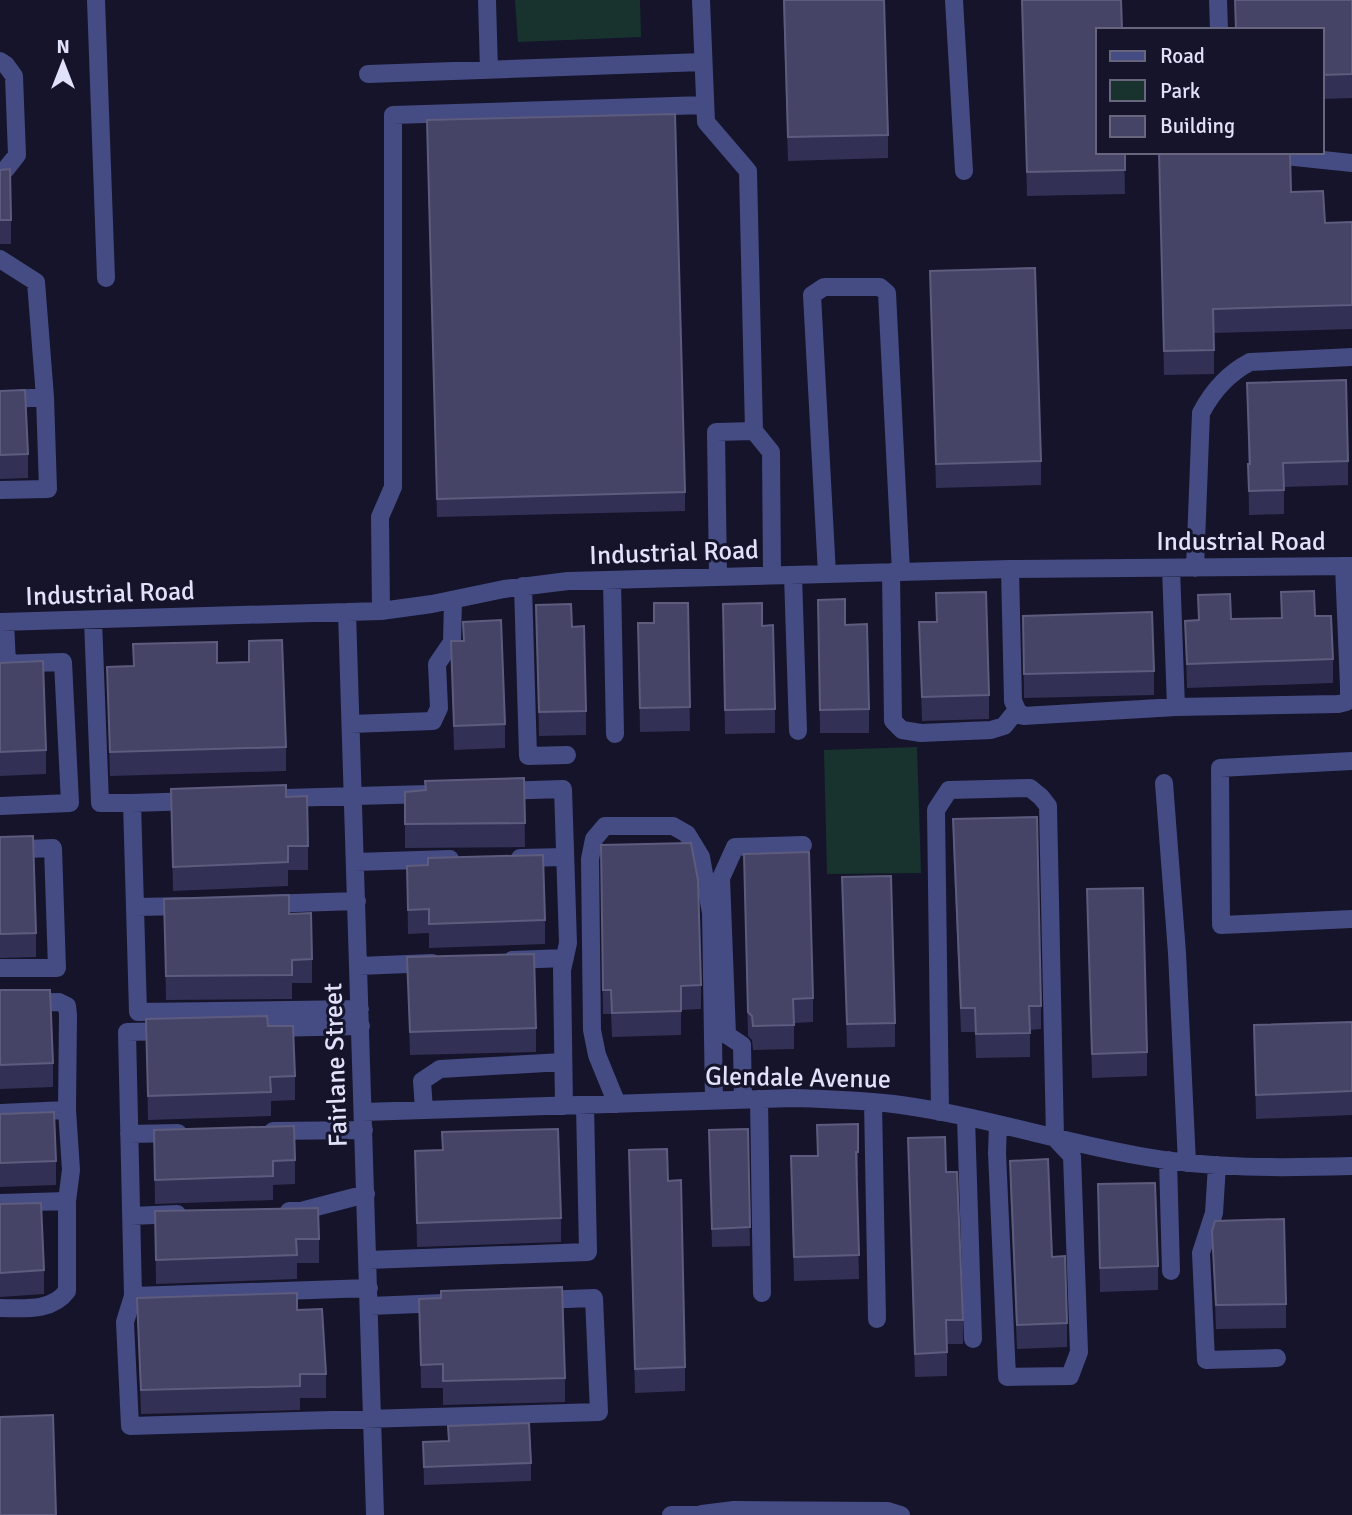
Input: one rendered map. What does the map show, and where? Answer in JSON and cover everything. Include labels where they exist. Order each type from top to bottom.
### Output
[{"type":"street","points":[[96,0],[106,278]]},
{"type":"street","points":[[487,0],[489,70]]},
{"type":"street","points":[[701,0],[706,122],[748,171],[754,430],[771,452],[772,575]]},
{"type":"street","points":[[954,0],[964,171]]},
{"type":"street","points":[[1218,0],[1219,28]]},
{"type":"street","points":[[0,61],[14,76],[17,155],[6,169],[0,172]]},
{"type":"street","points":[[368,74],[703,62]]},
{"type":"street","points":[[381,611],[380,517],[393,487],[393,116],[705,105]]},
{"type":"street","points":[[1267,154],[1352,163]]},
{"type":"street","points":[[0,259],[36,282],[45,397],[48,488],[0,490]]},
{"type":"street","points":[[827,574],[812,295],[824,287],[880,287],[887,293],[896,572],[893,721],[902,730],[921,733],[991,730],[1004,726],[1017,710]]},
{"type":"street","points":[[1195,568],[1201,413],[1210,395],[1250,362],[1352,357]]},
{"type":"street","points":[[0,400],[45,397]]},
{"type":"street","points":[[718,577],[716,432],[754,430]]},
{"type":"street","points":[[1010,569],[1013,701],[1023,716],[1176,706],[1346,702],[1349,695],[1348,566]]},
{"type":"street","name":"Industrial Road","points":[[2,622],[381,611],[523,586],[612,580],[1010,569],[1348,566]]},
{"type":"street","points":[[1171,568],[1176,706]]},
{"type":"street","points":[[793,575],[798,731]]},
{"type":"street","points":[[612,580],[615,734]]},
{"type":"street","points":[[523,586],[528,756],[567,755]]},
{"type":"street","points":[[351,724],[433,722],[439,708],[437,664],[452,642],[453,600]]},
{"type":"street","name":"Fairlane Street","points":[[347,612],[375,1515]]},
{"type":"street","points":[[93,620],[100,803],[215,800]]},
{"type":"street","points":[[0,806],[70,803],[63,662],[4,664],[2,622]]},
{"type":"street","points":[[1352,761],[1220,768],[1221,925],[1352,919]]},
{"type":"street","points":[[1164,783],[1177,953],[1187,1163]]},
{"type":"street","points":[[940,1112],[936,810],[949,790],[1030,788],[1048,806],[1055,1138],[1072,1156],[1079,1352],[1070,1376],[1007,1377],[998,1125]]},
{"type":"street","points":[[479,792],[563,789],[568,943],[562,970],[564,1106]]},
{"type":"street","points":[[270,799],[451,793]]},
{"type":"street","points":[[132,803],[138,1012],[360,1018]]},
{"type":"street","points":[[617,1104],[597,1055],[592,1030],[590,859],[594,839],[606,826],[673,826],[687,834],[701,856],[711,913],[714,1101]]},
{"type":"street","points":[[762,1293],[751,1100],[742,1045],[727,1035],[721,878],[735,847],[803,845]]},
{"type":"street","points":[[0,850],[53,848],[57,968],[0,968]]},
{"type":"street","points":[[500,858],[565,857]]},
{"type":"street","points":[[355,862],[473,859]]},
{"type":"street","points":[[246,904],[356,901]]},
{"type":"street","points":[[135,907],[204,905]]},
{"type":"street","points":[[496,961],[565,958]]},
{"type":"street","points":[[359,966],[455,962]]},
{"type":"street","points":[[0,1003],[54,1001],[67,1006],[67,1110],[71,1170],[67,1201],[67,1291],[57,1302],[48,1305],[0,1308]]},
{"type":"street","points":[[250,1029],[360,1018]]},
{"type":"street","points":[[182,1030],[127,1032],[133,1296],[125,1322],[130,1426],[599,1412],[594,1298],[528,1300]]},
{"type":"street","points":[[424,1110],[422,1081],[440,1069],[563,1062]]},
{"type":"street","name":"Glendale Avenue","points":[[250,1132],[363,1121],[424,1110],[794,1098],[873,1102],[940,1112],[1055,1138],[1187,1163],[1257,1167],[1352,1166]]},
{"type":"street","points":[[873,1102],[877,1319]]},
{"type":"street","points":[[368,1260],[588,1252],[585,1105]]},
{"type":"street","points":[[0,1113],[67,1110]]},
{"type":"street","points":[[966,1118],[973,1339]]},
{"type":"street","points":[[129,1134],[196,1133]]},
{"type":"street","points":[[1168,1160],[1171,1271]]},
{"type":"street","points":[[1217,1165],[1214,1213],[1201,1253],[1206,1360],[1277,1358]]},
{"type":"street","points":[[275,1212],[301,1211],[366,1194]]},
{"type":"street","points":[[0,1203],[67,1201]]},
{"type":"street","points":[[131,1216],[197,1214]]},
{"type":"street","points":[[133,1296],[370,1297],[462,1303]]},
{"type":"street","points":[[671,1515],[760,1510],[888,1511],[901,1515]]},
{"type":"green space","points":[[515,0],[640,0],[641,37],[518,42]]},
{"type":"green space","points":[[917,747],[921,873],[827,874],[824,750]]},
{"type":"building","points":[[784,0],[884,0],[888,135],[788,137]]},
{"type":"building","points":[[1022,0],[1121,0],[1122,28],[1096,28],[1096,154],[1125,154],[1125,170],[1027,172]]},
{"type":"building","points":[[1235,0],[1352,0],[1352,74],[1324,75],[1324,28],[1236,28]]},
{"type":"building","points":[[675,114],[685,492],[437,499],[427,120]]},
{"type":"building","points":[[1159,154],[1290,154],[1291,192],[1323,191],[1325,223],[1352,222],[1352,305],[1213,309],[1214,350],[1164,351]]},
{"type":"building","points":[[10,169],[11,220],[0,220],[0,170]]},
{"type":"building","points":[[1035,268],[1041,461],[936,464],[930,271]]},
{"type":"building","points":[[1346,380],[1348,461],[1283,463],[1284,490],[1249,491],[1247,383]]},
{"type":"building","points":[[25,390],[28,454],[0,455],[0,391]]},
{"type":"building","points":[[1314,591],[1315,616],[1331,616],[1333,659],[1187,664],[1185,621],[1199,620],[1198,595],[1230,594],[1231,619],[1282,618],[1281,592]]},
{"type":"building","points":[[986,592],[989,695],[922,697],[919,622],[937,622],[936,593]]},
{"type":"building","points":[[845,599],[845,625],[867,624],[869,709],[820,710],[818,600]]},
{"type":"building","points":[[654,603],[688,603],[690,707],[640,708],[638,623],[654,623]]},
{"type":"building","points":[[762,603],[762,626],[773,625],[775,709],[725,710],[723,604]]},
{"type":"building","points":[[571,604],[572,627],[584,626],[586,711],[539,712],[536,605]]},
{"type":"building","points":[[1152,612],[1154,671],[1024,674],[1023,616]]},
{"type":"building","points":[[501,620],[505,724],[454,726],[451,641],[464,641],[463,622]]},
{"type":"building","points":[[282,640],[286,747],[110,752],[107,667],[134,666],[133,644],[217,642],[217,663],[249,662],[249,641]]},
{"type":"building","points":[[43,661],[46,750],[0,752],[0,663]]},
{"type":"building","points":[[524,778],[525,823],[405,824],[405,792],[426,790],[425,781]]},
{"type":"building","points":[[286,785],[286,797],[307,796],[308,846],[288,846],[288,862],[173,867],[171,789]]},
{"type":"building","points":[[1037,817],[1041,1006],[1029,1006],[1030,1033],[976,1034],[975,1008],[961,1008],[953,819]]},
{"type":"building","points":[[33,836],[36,933],[0,934],[0,837]]},
{"type":"building","points":[[691,843],[698,880],[701,985],[681,986],[681,1011],[612,1013],[611,990],[603,990],[601,845]]},
{"type":"building","points":[[809,852],[813,998],[793,999],[794,1025],[753,1026],[752,1016],[748,1012],[744,854]]},
{"type":"building","points":[[543,855],[545,920],[429,924],[429,909],[408,910],[407,866],[428,865],[428,858]]},
{"type":"building","points":[[891,876],[895,1023],[847,1024],[842,877]]},
{"type":"building","points":[[1143,888],[1147,1052],[1092,1054],[1087,889]]},
{"type":"building","points":[[289,895],[289,914],[311,913],[312,959],[292,960],[292,975],[166,976],[164,899]]},
{"type":"building","points":[[534,954],[536,1028],[410,1032],[407,957]]},
{"type":"building","points":[[0,990],[50,990],[53,1063],[0,1065]]},
{"type":"building","points":[[267,1016],[268,1026],[293,1026],[295,1076],[270,1077],[271,1092],[148,1096],[146,1019]]},
{"type":"building","points":[[1352,1022],[1352,1091],[1256,1095],[1254,1025]]},
{"type":"building","points":[[54,1112],[56,1161],[0,1163],[0,1114]]},
{"type":"building","points":[[858,1124],[856,1152],[859,1255],[794,1257],[791,1156],[818,1156],[817,1125]]},
{"type":"building","points":[[294,1126],[295,1160],[273,1161],[273,1176],[155,1180],[154,1130]]},
{"type":"building","points":[[558,1129],[561,1218],[417,1223],[415,1151],[443,1150],[442,1132]]},
{"type":"building","points":[[748,1129],[750,1227],[712,1229],[709,1130]]},
{"type":"building","points":[[945,1137],[946,1172],[957,1172],[963,1320],[946,1320],[947,1352],[915,1354],[908,1138]]},
{"type":"building","points":[[667,1149],[668,1181],[681,1180],[685,1367],[635,1369],[629,1150]]},
{"type":"building","points":[[1048,1159],[1052,1257],[1065,1256],[1067,1323],[1017,1325],[1010,1161]]},
{"type":"building","points":[[1155,1183],[1158,1266],[1100,1268],[1098,1184]]},
{"type":"building","points":[[41,1203],[44,1270],[0,1273],[0,1204]]},
{"type":"building","points":[[318,1208],[319,1239],[296,1239],[297,1255],[156,1260],[155,1211]]},
{"type":"building","points":[[1284,1219],[1286,1304],[1216,1305],[1212,1231],[1215,1221]]},
{"type":"building","points":[[562,1287],[565,1378],[443,1381],[443,1364],[421,1365],[419,1299],[441,1298],[441,1291]]},
{"type":"building","points":[[297,1293],[297,1310],[322,1309],[326,1374],[300,1374],[300,1386],[141,1390],[137,1298]]},
{"type":"building","points":[[53,1415],[56,1515],[0,1515],[0,1417]]},
{"type":"building","points":[[529,1423],[531,1463],[424,1467],[423,1442],[449,1441],[448,1426]]}]
